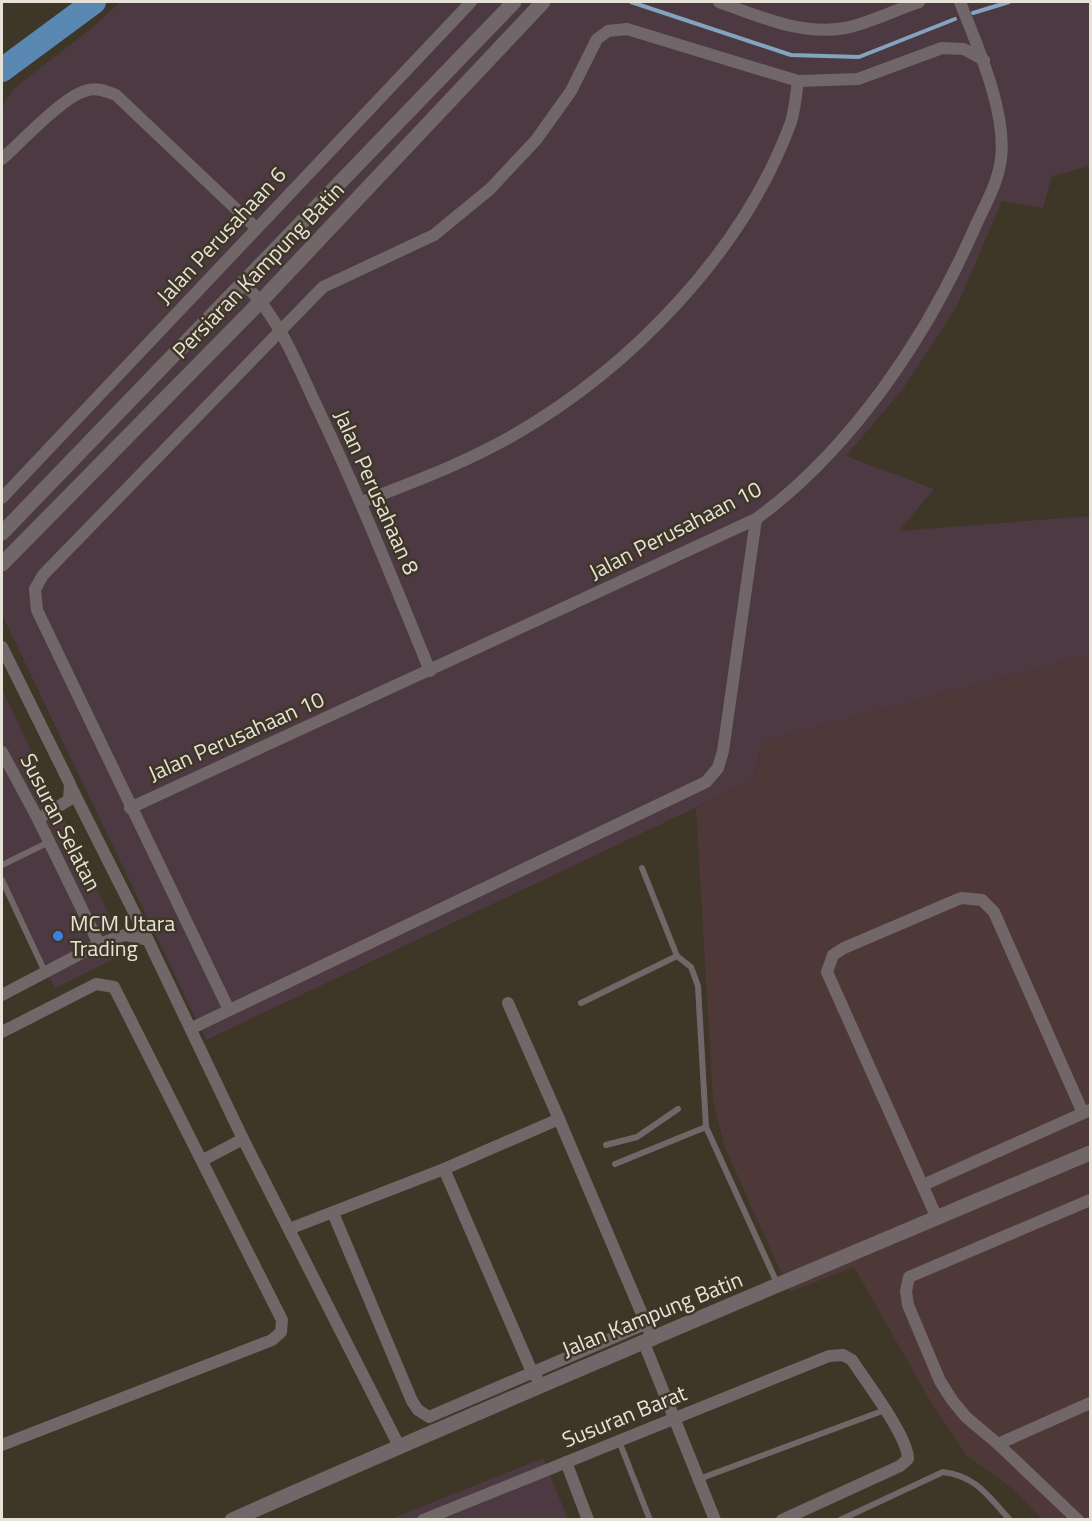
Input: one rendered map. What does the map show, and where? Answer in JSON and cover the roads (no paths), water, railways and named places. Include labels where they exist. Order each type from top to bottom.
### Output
[{"type":"street","name":"Jalan Perusahaan 6","points":[[2,498],[471,2]]},
{"type":"street","name":"Persiaran Kampung Batin","points":[[2,533],[514,2]]},
{"type":"street","name":"Persiaran Kampung Batin","points":[[2,564],[262,300],[543,2]]},
{"type":"street","points":[[719,2],[786,26],[807,29],[843,28],[919,2]]},
{"type":"street","name":"Jalan Perusahaan 10","points":[[130,807],[430,671],[756,519],[789,495],[833,452],[924,328],[959,265],[996,180],[1001,159],[1002,138],[984,60],[960,2]]},
{"type":"street","points":[[229,1010],[37,610],[35,589],[42,575],[323,287],[434,235],[490,189],[536,140],[571,91],[597,39],[608,32],[627,29],[798,81],[858,79],[942,48],[964,50],[984,60]]},
{"type":"street","points":[[362,502],[427,477],[512,436],[571,398],[680,302],[725,246],[769,174],[792,119],[798,81]]},
{"type":"street","points":[[2,159],[75,94],[97,89],[106,91],[116,95],[256,228]]},
{"type":"street","name":"Jalan Perusahaan 8","points":[[244,284],[262,300],[281,331],[362,502],[430,671]]},
{"type":"street","points":[[192,1028],[468,898],[706,782],[718,768],[723,751],[756,519]]},
{"type":"street","points":[[2,647],[192,1028],[243,1139],[399,1446]]},
{"type":"street","name":"Susuran Selatan","points":[[2,752],[50,842],[99,944]]},
{"type":"street","points":[[38,819],[69,800],[70,784]]},
{"type":"street","points":[[923,1185],[1087,1111],[994,912],[982,900],[961,898],[844,948],[833,955],[827,972],[937,1218]]},
{"type":"street","points":[[2,995],[99,944],[125,935],[148,940]]},
{"type":"street","points":[[2,1032],[96,984],[114,987],[282,1320],[281,1332],[272,1340],[2,1445]]},
{"type":"street","points":[[508,1003],[645,1324],[648,1342],[675,1418],[715,1520]]},
{"type":"street","points":[[289,1229],[444,1168],[559,1119]]},
{"type":"street","points":[[203,1160],[243,1139]]},
{"type":"street","name":"Jalan Kampung Batin","points":[[232,1520],[399,1446],[537,1378],[648,1342],[1090,1153]]},
{"type":"street","points":[[444,1168],[537,1378]]},
{"type":"street","points":[[1078,1520],[966,1417],[940,1381],[908,1305],[906,1292],[909,1277],[1090,1200]]},
{"type":"street","points":[[333,1213],[418,1410],[429,1417],[537,1378],[645,1324]]},
{"type":"street","name":"Susuran Barat","points":[[423,1520],[829,1356],[843,1355],[852,1360],[885,1410]]},
{"type":"street","points":[[998,1444],[1090,1403]]},
{"type":"street","points":[[782,1520],[900,1466],[908,1459],[908,1448],[885,1410]]},
{"type":"street","points":[[566,1462],[588,1520]]},
{"type":"lane","points":[[2,865],[50,842]]},
{"type":"lane","points":[[642,868],[677,956],[691,967],[698,986],[706,1127],[779,1287]]},
{"type":"lane","points":[[2,880],[46,973]]},
{"type":"lane","points":[[582,1003],[677,956]]},
{"type":"lane","points":[[606,1145],[637,1137],[678,1109]]},
{"type":"lane","points":[[615,1164],[706,1127]]},
{"type":"lane","points":[[637,1137],[640,1153]]},
{"type":"lane","points":[[698,1479],[885,1410]]},
{"type":"lane","points":[[619,1440],[650,1520]]},
{"type":"lane","points":[[840,1519],[943,1472],[961,1474],[973,1481],[1010,1520]]},
{"type":"waterway","points":[[2,70],[94,2]]},
{"type":"waterway","points":[[631,2],[791,55],[859,57],[955,19]]},
{"type":"waterway","points":[[973,13],[1009,2]]},
{"type":"place","name":"MCM Utara Trading","points":[[58,936]]}]
